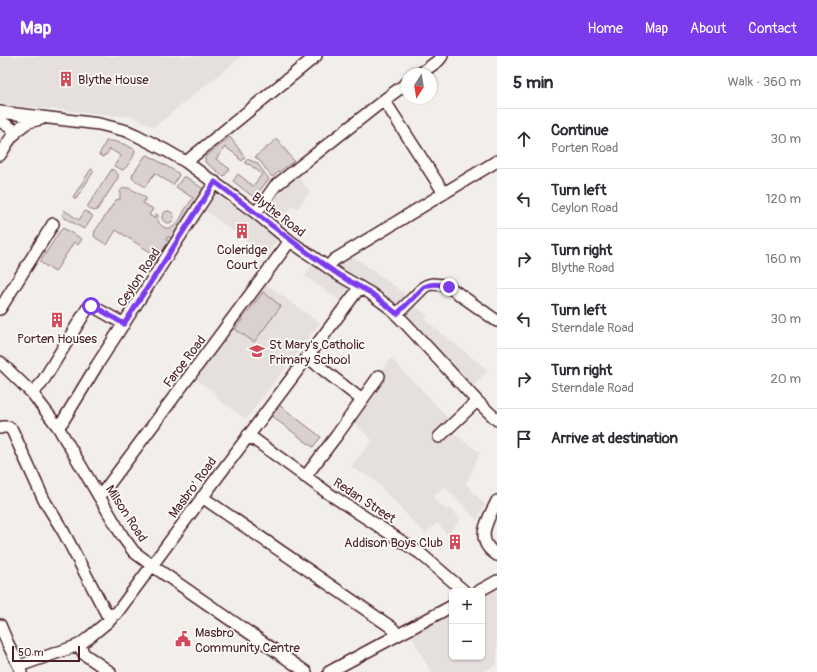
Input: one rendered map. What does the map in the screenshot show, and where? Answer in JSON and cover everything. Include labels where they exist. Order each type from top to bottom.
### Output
[{"type":"street","points":[[186,162],[316,56]]},
{"type":"street","points":[[428,68],[442,56]]},
{"type":"street","points":[[256,213],[274,186],[401,87]]},
{"type":"street","points":[[384,100],[444,193]]},
{"type":"street","name":"Blythe Road","points":[[0,112],[99,124],[127,131],[186,162],[256,213],[290,241],[339,275],[383,302],[397,314],[477,401],[497,420]]},
{"type":"street","points":[[0,155],[15,134],[26,123],[50,117]]},
{"type":"street","points":[[0,121],[11,128],[15,134]]},
{"type":"street","points":[[328,267],[334,260],[497,161]]},
{"type":"street","name":"Ceylon Road","points":[[58,426],[63,421],[97,365],[215,182]]},
{"type":"street","points":[[0,309],[53,224]]},
{"type":"street","name":"Faroe Road","points":[[98,496],[104,491],[290,241]]},
{"type":"street","points":[[397,314],[424,287],[432,284],[438,284],[449,287],[496,319]]},
{"type":"street","name":"Masbro' Road","points":[[20,669],[78,645],[111,618],[113,614],[116,614],[248,435],[360,287]]},
{"type":"street","points":[[32,393],[41,384],[83,316],[91,306],[94,306],[124,324]]},
{"type":"street","points":[[307,357],[362,400]]},
{"type":"street","name":"Milson Road","points":[[0,362],[32,393],[58,426],[98,496],[131,548],[152,566],[306,672]]},
{"type":"street","points":[[305,477],[379,376]]},
{"type":"street","points":[[439,437],[477,401]]},
{"type":"street","points":[[0,428],[8,427],[12,430],[44,500],[63,532],[106,613],[111,618]]},
{"type":"street","name":"Redan Street","points":[[248,435],[328,493],[421,554],[461,588]]},
{"type":"street","points":[[202,497],[391,627],[397,635]]},
{"type":"street","points":[[497,501],[486,525],[484,536],[486,545],[497,555]]},
{"type":"street","points":[[484,588],[497,581]]},
{"type":"street","points":[[329,672],[449,608]]},
{"type":"street","points":[[0,625],[20,669]]},
{"type":"street","points":[[78,645],[84,654],[110,672]]},
{"type":"shaded area","points":[[0,56],[242,56],[154,127],[134,117],[0,104]]},
{"type":"shaded area","points":[[230,137],[245,157],[242,161],[225,147],[216,159],[230,169],[224,176],[206,163],[205,157]]},
{"type":"shaded area","points":[[277,139],[294,161],[272,177],[255,157]]},
{"type":"shaded area","points":[[106,141],[121,143],[135,150],[131,161],[123,170],[114,166],[121,156],[110,149],[103,157],[99,155]]},
{"type":"shaded area","points":[[148,155],[178,173],[179,175],[173,185],[155,173],[145,187],[133,179],[133,174],[145,156]]},
{"type":"shaded area","points":[[247,159],[257,163],[269,179],[254,196],[233,181],[238,174],[253,186],[262,174],[249,164],[248,165],[245,163]]},
{"type":"shaded area","points":[[91,169],[94,171],[76,199],[73,197]]},
{"type":"shaded area","points":[[112,169],[118,174],[118,178],[97,210],[94,211],[87,207]]},
{"type":"shaded area","points":[[183,177],[186,177],[202,188],[202,193],[173,238],[167,237],[167,240],[170,243],[150,274],[145,270],[155,255],[116,230],[107,245],[94,236],[95,231],[116,200],[120,199],[120,192],[125,188],[134,190],[146,198],[143,203],[153,209],[149,215],[154,218],[156,214],[158,215],[158,221],[162,226],[166,228],[173,227],[179,221],[193,198],[176,187]]},
{"type":"shaded area","points":[[298,177],[310,192],[297,209],[292,206],[283,218],[270,209],[281,191]]},
{"type":"shaded area","name":"Coleridge Court","points":[[213,195],[217,195],[277,238],[266,255],[203,209]]},
{"type":"shaded area","points":[[64,210],[79,220],[85,211],[92,215],[92,218],[85,229],[63,217]]},
{"type":"shaded area","points":[[168,211],[172,213],[174,217],[172,221],[168,223],[164,221],[162,217],[164,213]]},
{"type":"shaded area","points":[[63,228],[82,239],[78,245],[74,242],[55,272],[40,262]]},
{"type":"shaded area","points":[[354,257],[407,295],[398,304],[395,304],[382,292],[339,266]]},
{"type":"shaded area","points":[[313,264],[347,287],[347,290],[339,300],[305,276]]},
{"type":"shaded area","name":"St Mary's Catholic Primary School","points":[[266,284],[320,323],[246,419],[216,398],[218,395],[195,379]]},
{"type":"shaded area","points":[[263,292],[281,306],[254,342],[235,329]]},
{"type":"shaded area","points":[[415,305],[428,316],[425,320],[488,370],[473,387],[406,314]]},
{"type":"shaded area","points":[[391,358],[457,428],[453,433],[480,453],[466,484],[485,505],[477,520],[444,486],[433,497],[446,510],[449,508],[461,519],[448,535],[437,523],[425,534],[374,480],[351,467],[372,440],[353,422],[384,378],[386,378],[382,370]]},
{"type":"shaded area","points":[[278,404],[321,437],[313,447],[270,415]]},
{"type":"shaded area","points":[[497,589],[497,664],[482,672],[431,672],[411,635],[449,615],[449,660],[485,660],[485,595]]},
{"type":"place","name":"Blythe House","points":[[66,79]]},
{"type":"place","name":"Coleridge Court","points":[[242,231]]},
{"type":"place","name":"Porten Houses","points":[[57,320]]},
{"type":"place","name":"St Mary's Catholic Primary School","points":[[257,351]]},
{"type":"place","name":"Addison Boys Club","points":[[455,542]]},
{"type":"place","name":"Masbro Community Centre","points":[[183,639]]},
{"type":"route","points":[[91,306],[94,306],[124,324],[215,182],[290,241],[339,275],[370,293],[397,314],[424,287],[432,284],[449,287]]}]
